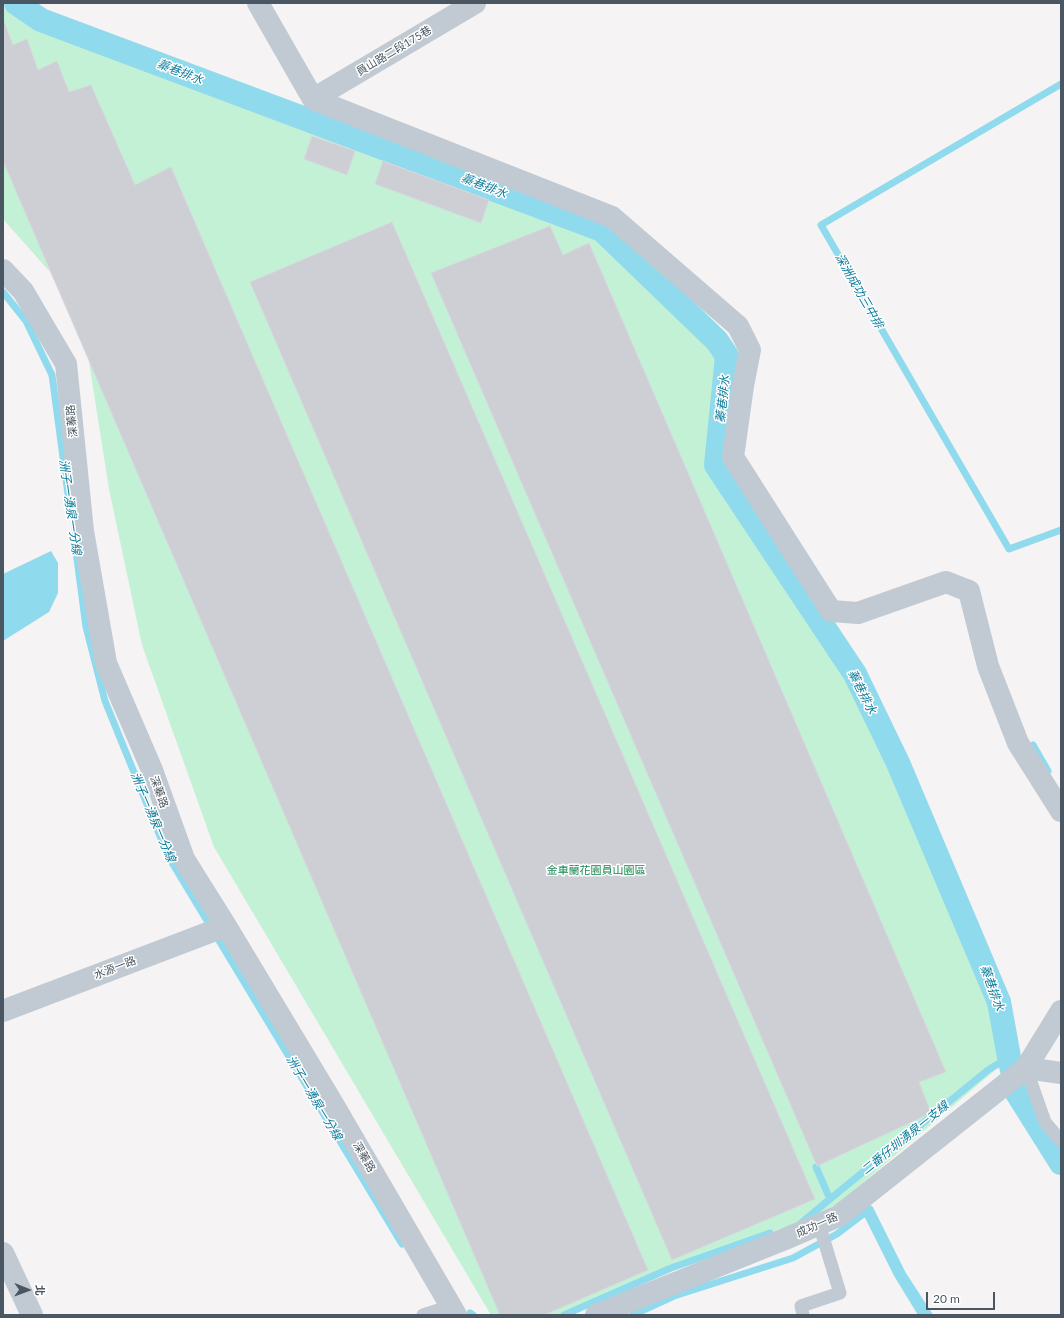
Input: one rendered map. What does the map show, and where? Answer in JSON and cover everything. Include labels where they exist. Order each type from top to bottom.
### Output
[{"type":"street","points":[[258,3],[314,99],[612,217],[738,326],[750,350],[743,386],[733,457],[832,611],[858,613],[946,582],[969,591],[988,666],[1018,743],[1061,811]]},
{"type":"street","name":"員山路二段175巷","points":[[314,99],[475,3]]},
{"type":"street","name":"深蓁路","points":[[3,270],[23,291],[66,364],[83,531],[106,663],[152,770],[184,859],[329,1098],[454,1310]]},
{"type":"street","name":"水源一路","points":[[3,1011],[226,926]]},
{"type":"street","name":"成功一路","points":[[596,1315],[839,1216],[1018,1074],[1061,1011]]},
{"type":"street","points":[[1018,1074],[1061,1073]]},
{"type":"street","points":[[3,1253],[32,1315]]},
{"type":"lane","points":[[1018,1074],[1046,1122],[1061,1141]]},
{"type":"lane","points":[[803,1315],[801,1306],[840,1293],[819,1224]]},
{"type":"lane","points":[[423,1315],[454,1310]]},
{"type":"green space","name":"金車蘭花園員山園區","points":[[3,3],[47,30],[304,122],[600,238],[720,356],[707,457],[876,722],[997,996],[1000,1066],[826,1214],[680,1262],[561,1315],[491,1315],[214,847],[142,645],[109,489],[87,349],[50,272],[3,219]]},
{"type":"water","points":[[51,551],[58,563],[58,593],[49,612],[3,641],[3,574]]},
{"type":"building","points":[[3,19],[13,45],[27,39],[38,70],[57,61],[69,92],[91,85],[135,185],[171,167],[648,1270],[544,1315],[500,1315],[3,161]]},
{"type":"building","points":[[312,136],[355,151],[347,175],[304,159]]},
{"type":"building","points":[[383,161],[489,200],[481,223],[375,184]]},
{"type":"building","points":[[392,222],[815,1199],[672,1260],[250,282]]},
{"type":"building","points":[[550,226],[563,255],[589,243],[946,1072],[919,1082],[931,1113],[817,1166],[431,273]]},
{"type":"waterway","name":"蓁巷排水","points":[[16,3],[41,20],[602,230],[717,341],[727,356],[716,465],[855,674],[898,763],[999,1002],[1017,1093],[1061,1163]]},
{"type":"waterway","name":"深洲成功三中排","points":[[1061,84],[821,225],[1009,549],[1061,530]]},
{"type":"waterway","name":"洲子一湧泉一分線","points":[[3,292],[26,321],[52,375],[70,509]]},
{"type":"waterway","name":"洲子一湧泉一分線","points":[[76,551],[86,627],[105,701],[168,856],[402,1244]]},
{"type":"waterway","points":[[1033,745],[1048,771]]},
{"type":"waterway","name":"二番仔圳湧泉一支線","points":[[816,1167],[830,1199],[988,1070],[1009,1057]]},
{"type":"waterway","points":[[801,1223],[830,1199]]},
{"type":"waterway","points":[[633,1315],[674,1296],[793,1258],[837,1234],[870,1209],[903,1275],[929,1315]]},
{"type":"waterway","points":[[865,1210],[897,1274],[922,1315]]},
{"type":"waterway","points":[[564,1315],[671,1268],[770,1233]]}]
